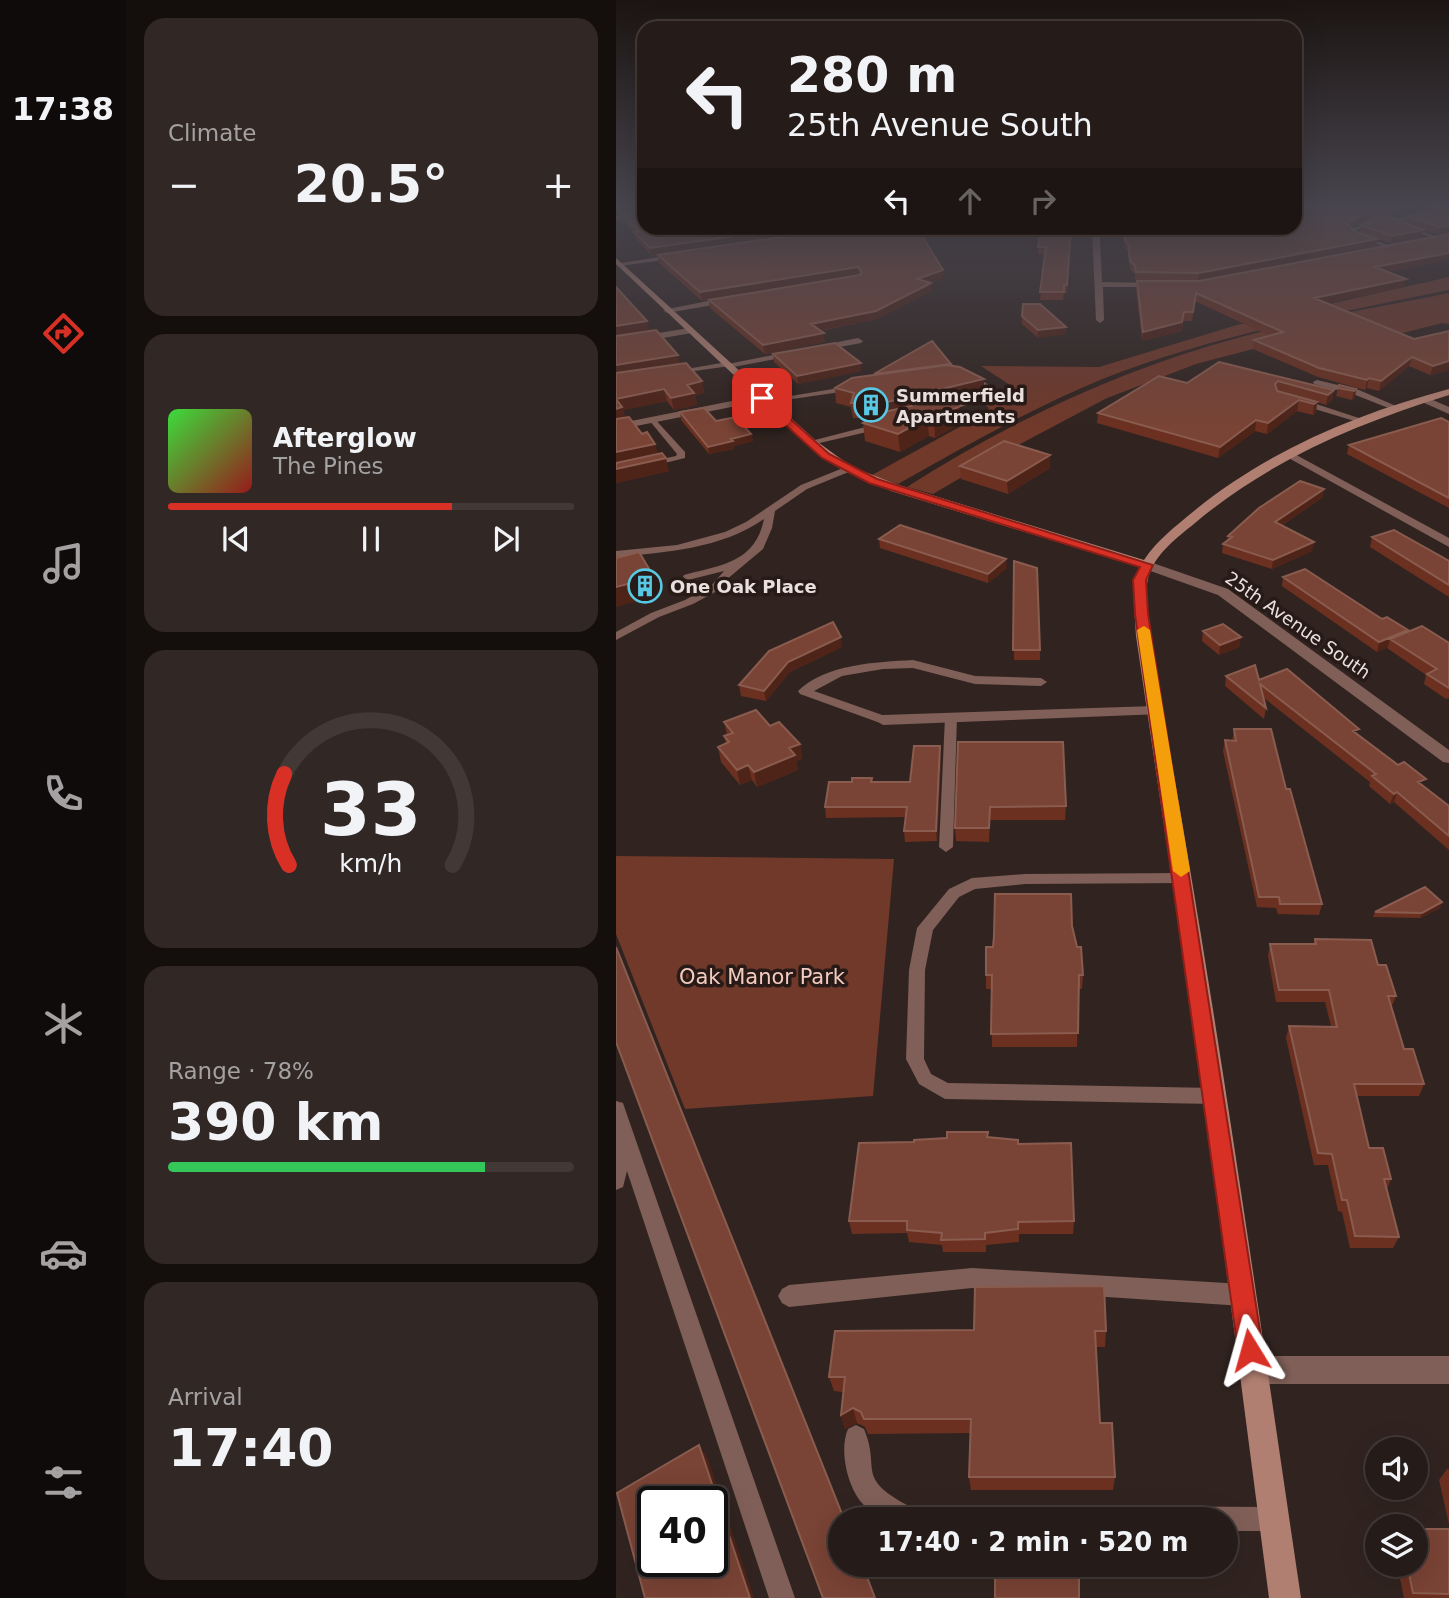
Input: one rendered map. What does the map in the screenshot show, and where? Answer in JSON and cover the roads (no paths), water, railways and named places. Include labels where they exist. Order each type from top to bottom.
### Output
[{"type":"street","name":"25th Avenue South","points":[[634,278],[811,442],[848,469],[895,488],[1147,565],[1223,592],[1302,647],[1449,758]]},
{"type":"street","points":[[1098,278],[1100,320]]},
{"type":"street","points":[[1098,284],[1168,285]]},
{"type":"street","points":[[667,310],[738,298]]},
{"type":"street","points":[[616,343],[690,331]]},
{"type":"street","points":[[728,365],[858,341]]},
{"type":"street","points":[[1285,1598],[1182,878],[1155,711],[1139,580],[1154,552],[1202,509],[1245,478],[1322,437],[1449,392]]},
{"type":"street","points":[[616,427],[763,399]]},
{"type":"street","points":[[1426,400],[1449,411]]},
{"type":"street","points":[[1289,454],[1449,543]]},
{"type":"street","points":[[883,720],[1155,711]]},
{"type":"street","points":[[1253,1370],[1449,1370]]},
{"type":"lane","points":[[668,373],[728,365]]},
{"type":"lane","points":[[932,414],[991,396],[991,390],[979,381],[966,375],[957,375]]},
{"type":"lane","points":[[1317,382],[1356,392],[1399,409]]},
{"type":"lane","points":[[763,399],[856,388]]},
{"type":"lane","points":[[1290,399],[1364,421]]},
{"type":"lane","points":[[616,472],[680,458],[682,454],[653,420]]},
{"type":"lane","points":[[811,442],[894,423]]},
{"type":"lane","points":[[616,554],[649,553],[705,542],[729,534],[770,511],[804,487],[848,469]]},
{"type":"lane","points":[[616,637],[655,615],[715,588],[722,578],[759,547],[770,511]]},
{"type":"lane","points":[[688,577],[740,564]]},
{"type":"lane","points":[[883,720],[804,691],[839,673],[883,665],[913,664],[975,680],[1041,682]]},
{"type":"lane","points":[[946,847],[951,717]]},
{"type":"lane","points":[[1182,878],[1025,879],[972,884],[954,893],[925,929],[917,970],[915,1059],[925,1079],[945,1091],[1214,1097]]},
{"type":"lane","points":[[616,1109],[782,1598]]},
{"type":"lane","points":[[616,1181],[625,1131]]},
{"type":"lane","points":[[789,1296],[972,1278],[1242,1294]]},
{"type":"lane","points":[[856,1437],[858,1477],[877,1503],[905,1517],[1274,1519]]},
{"type":"place","name":"Summerfield Apartments","points":[[871,405]]},
{"type":"place","name":"One Oak Place","points":[[645,586]]},
{"type":"park label","name":"Oak Manor Park","points":[[762,977]]}]
